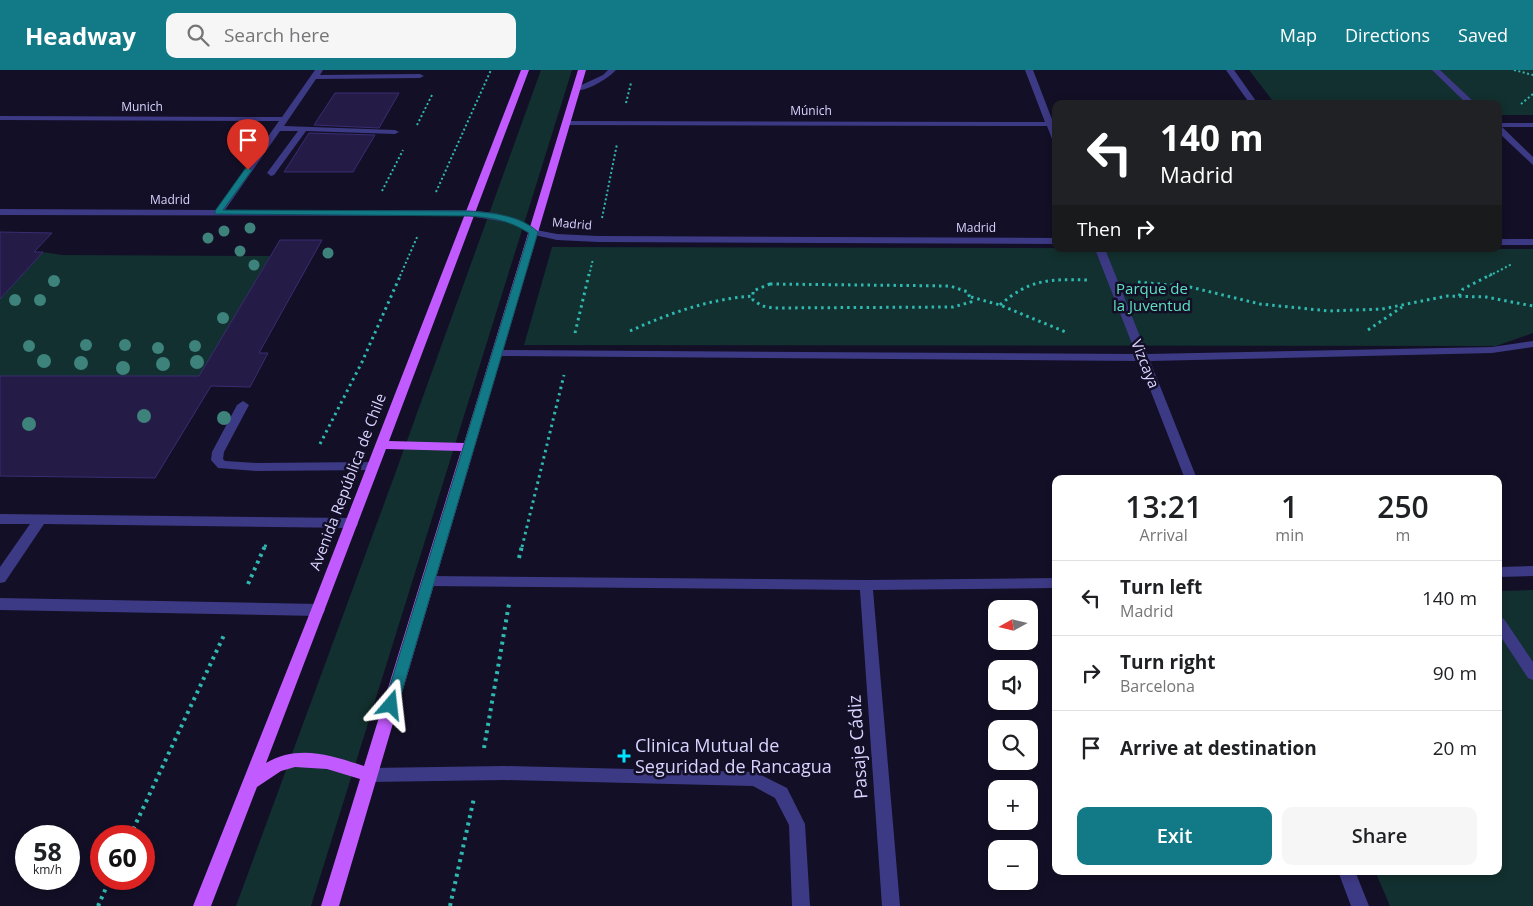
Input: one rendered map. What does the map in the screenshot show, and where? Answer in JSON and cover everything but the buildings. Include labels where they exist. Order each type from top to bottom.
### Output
[{"type":"main road","name":"Avenida República de Chile","points":[[202,906],[352,523],[380,445],[525,70]]},
{"type":"main road","points":[[330,906],[582,70]]},
{"type":"main road","points":[[380,445],[468,448]]},
{"type":"main road","points":[[250,782],[282,762],[308,758],[370,775]]},
{"type":"street","points":[[577,89],[606,77],[612,70]]},
{"type":"street","points":[[1029,70],[1052,122]]},
{"type":"street","points":[[1230,70],[1251,100]]},
{"type":"street","points":[[1436,70],[1468,100]]},
{"type":"street","points":[[218,212],[316,74],[420,76]]},
{"type":"street","name":"Munich","points":[[0,118],[284,119]]},
{"type":"street","name":"Múnich","points":[[566,124],[1052,124]]},
{"type":"street","points":[[1502,125],[1533,125]]},
{"type":"street","points":[[278,128],[395,132]]},
{"type":"street","points":[[271,172],[304,129]]},
{"type":"street","points":[[1502,132],[1533,162]]},
{"type":"street","name":"Madrid","points":[[0,212],[469,213],[515,221],[533,232],[557,237],[598,239],[1052,241]]},
{"type":"street","points":[[1502,242],[1533,242]]},
{"type":"street","name":"Vizcaya","points":[[1101,252],[1189,475]]},
{"type":"street","points":[[497,353],[1143,358],[1492,350],[1533,344]]},
{"type":"street","points":[[243,405],[218,452],[217,460],[222,464],[256,466],[372,466]]},
{"type":"street","points":[[0,518],[352,523]]},
{"type":"street","points":[[0,578],[41,519]]},
{"type":"street","points":[[1502,572],[1533,571]]},
{"type":"street","points":[[428,581],[866,585],[1052,583]]},
{"type":"street","name":"Pasaje Cádiz","points":[[866,585],[890,906]]},
{"type":"street","points":[[0,604],[318,610]]},
{"type":"street","points":[[1502,628],[1533,674]]},
{"type":"street","points":[[370,775],[480,773],[755,779],[781,793],[797,824],[800,906]]},
{"type":"street","points":[[1348,875],[1360,906]]},
{"type":"path","points":[[1514,70],[1533,75]]},
{"type":"path","points":[[450,906],[480,773],[513,582],[598,239],[621,123],[632,79]]},
{"type":"path","points":[[1459,296],[1464,289],[1514,263]]},
{"type":"path","points":[[1000,305],[1018,288],[1039,280],[1112,280],[1190,287],[1260,304],[1329,311],[1382,309],[1441,297],[1459,296],[1486,297],[1533,306]]},
{"type":"path","points":[[779,284],[950,286],[968,292],[971,302],[953,307],[773,308],[762,306],[753,300],[753,296],[754,291],[760,287],[779,284]]},
{"type":"path","points":[[594,354],[624,334],[655,320],[728,299],[753,296]]},
{"type":"path","points":[[971,297],[1000,305],[1072,335]]},
{"type":"path","points":[[98,906],[105,890]]},
{"type":"green space","points":[[541,70],[572,70],[311,906],[236,906],[395,474]]},
{"type":"green space","points":[[1249,70],[1533,70],[1533,115],[1502,115],[1502,100],[1272,100]]},
{"type":"green space","name":"Parque de la Juventud","points":[[552,247],[1052,248],[1052,252],[1502,252],[1502,249],[1533,249],[1533,333],[1496,346],[524,345]]},
{"type":"green space","points":[[43,252],[62,255],[270,256],[199,377],[0,376],[0,299]]},
{"type":"green space","points":[[1533,590],[1533,906],[1390,906],[1377,875],[1502,875],[1502,591]]},
{"type":"place","name":"Clinica Mutual de Seguridad de Rancagua","points":[[624,756]]},
{"type":"route","points":[[248,170],[218,212],[469,213],[515,221],[533,232],[391,705]]}]
